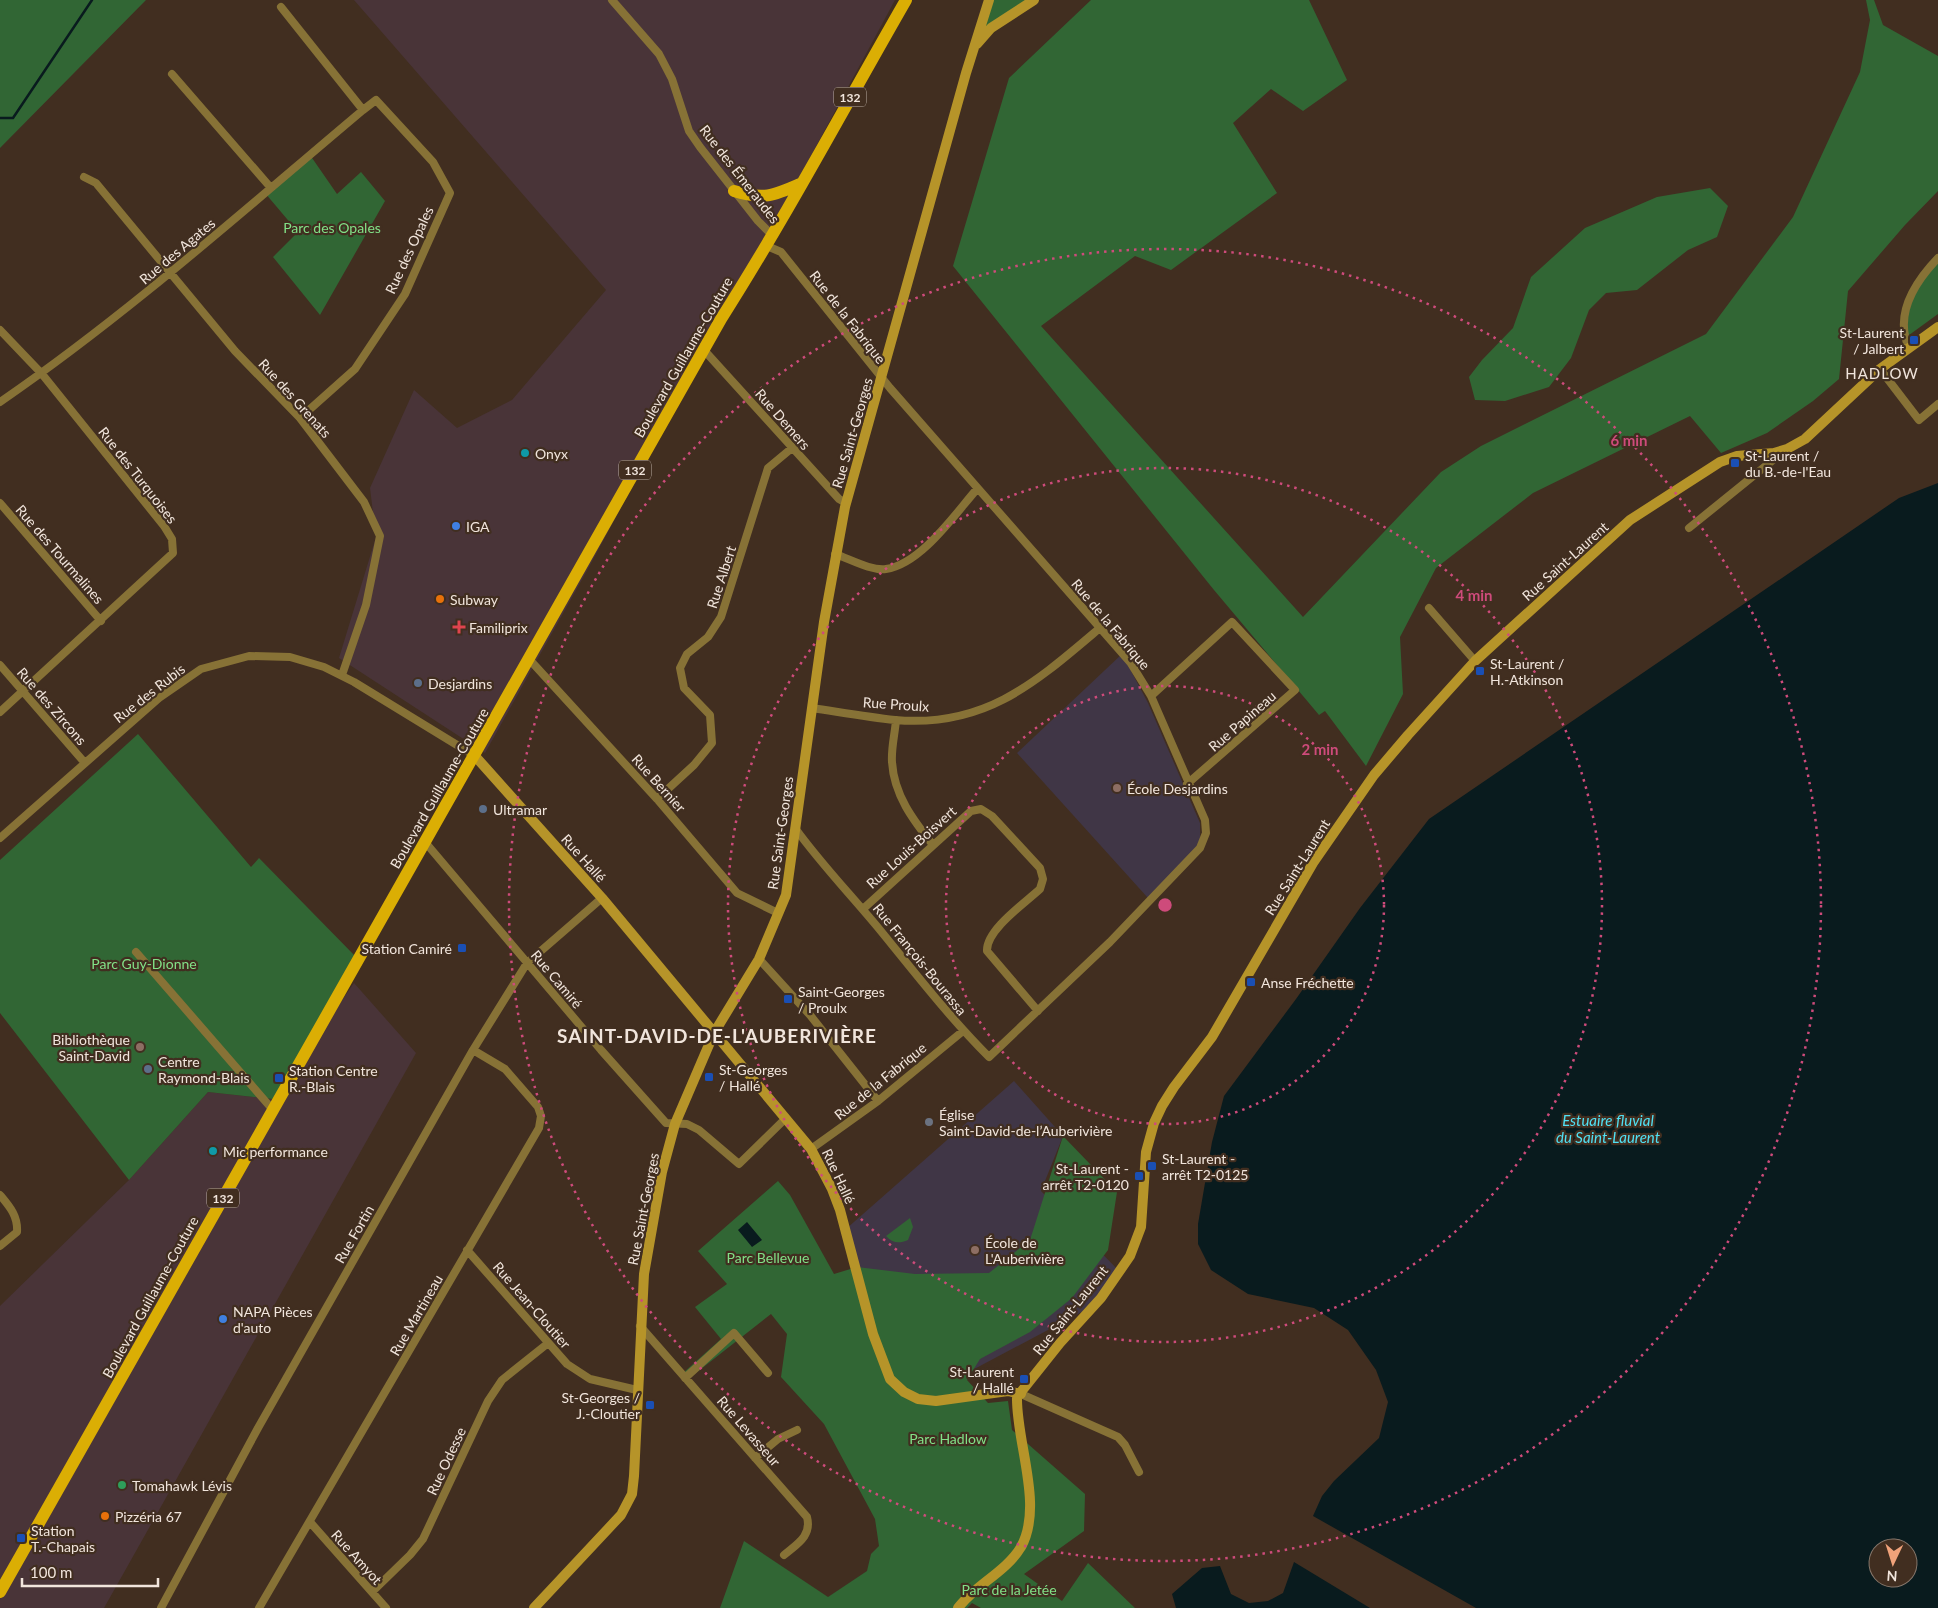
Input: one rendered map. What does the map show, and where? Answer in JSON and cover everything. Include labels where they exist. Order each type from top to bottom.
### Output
[{"type":"main road","name":"Boulevard Guillaume-Couture","points":[[0,1592],[272,1110],[475,756],[703,350],[770,241],[800,184],[906,0]]},
{"type":"main road","points":[[734,191],[764,198],[777,195],[800,184]]},
{"type":"street","name":"Rue des Émeraudes","points":[[612,0],[658,54],[672,78],[689,131],[770,241]]},
{"type":"street","name":"Rue Saint-Georges","points":[[534,1608],[621,1515],[632,1494],[640,1326],[648,1242],[662,1172],[675,1124],[714,1033],[759,959],[786,895],[835,554],[846,503],[989,0]]},
{"type":"street","name":"Rue Saint-Georges","points":[[975,46],[991,28],[1034,0]]},
{"type":"street","points":[[281,7],[363,110]]},
{"type":"street","points":[[172,74],[271,188]]},
{"type":"street","name":"Rue des Opales","points":[[300,418],[355,369],[405,294],[450,193],[433,162],[376,100],[363,110]]},
{"type":"street","name":"Rue des Agates","points":[[0,402],[42,374],[171,273],[363,110]]},
{"type":"street","name":"Rue des Grenats","points":[[84,178],[96,183],[235,351],[300,418],[364,502],[380,536],[366,605],[342,675]]},
{"type":"street","name":"Rue de la Fabrique","points":[[770,241],[781,252],[881,378],[1130,662],[1152,696],[1205,820],[1206,833],[1200,848],[1110,942],[989,1057]]},
{"type":"street","points":[[1909,348],[1903,330],[1908,300],[1916,284],[1938,258]]},
{"type":"street","name":"Rue Saint-Laurent","points":[[958,1608],[968,1596],[998,1571],[1021,1547],[1029,1525],[1030,1496],[1017,1413],[1017,1397],[1060,1343],[1101,1298],[1130,1256],[1140,1227],[1144,1170],[1154,1123],[1174,1087],[1212,1037],[1313,863],[1374,775],[1475,661],[1630,520],[1728,458],[1763,455],[1787,449],[1815,432],[1845,399],[1880,369],[1938,327]]},
{"type":"street","name":"Rue des Turquoises","points":[[0,330],[42,374],[172,539],[173,552],[101,621],[0,712]]},
{"type":"street","name":"Rue Demers","points":[[703,350],[839,499],[846,503]]},
{"type":"street","points":[[1880,369],[1919,420],[1938,404]]},
{"type":"street","name":"Rue Albert","points":[[657,799],[694,766],[712,743],[710,715],[684,688],[680,668],[687,654],[708,637],[722,617],[768,468],[792,448]]},
{"type":"street","points":[[1689,528],[1787,449]]},
{"type":"street","points":[[835,554],[886,569],[910,560],[930,542],[977,489]]},
{"type":"street","name":"Rue des Tourmalines","points":[[0,503],[101,621]]},
{"type":"street","points":[[1429,608],[1475,661]]},
{"type":"street","name":"Rue Papineau","points":[[1152,696],[1232,622],[1295,690],[1188,784]]},
{"type":"street","name":"Rue Proulx","points":[[812,708],[896,720],[935,720],[971,714],[1012,696],[1046,674],[1101,627]]},
{"type":"street","name":"Rue des Rubis","points":[[0,838],[159,698],[201,669],[249,656],[290,657],[324,667],[342,675],[475,756]]},
{"type":"street","name":"Rue Bernier","points":[[529,659],[657,799],[738,893],[778,913]]},
{"type":"street","name":"Rue des Zircons","points":[[0,665],[86,763]]},
{"type":"street","points":[[896,720],[892,762],[897,789],[910,817],[933,845]]},
{"type":"street","name":"Rue Hallé","points":[[475,756],[602,898],[811,1150],[832,1188],[840,1210],[874,1334],[890,1379],[904,1392],[918,1399],[936,1401],[1008,1391],[1021,1394],[1118,1437],[1125,1445],[1139,1472]]},
{"type":"street","name":"Rue Louis-Boisvert","points":[[863,909],[971,810],[981,809],[992,816],[1040,868],[1043,879],[1040,889],[994,932],[987,943],[988,952],[1038,1011]]},
{"type":"street","name":"Rue François-Bourassa","points":[[795,828],[819,861],[863,909],[963,1031],[989,1057]]},
{"type":"street","name":"Rue Camiré","points":[[425,842],[666,1123],[687,1124],[699,1130],[740,1164],[786,1118]]},
{"type":"street","name":"Rue Fortin","points":[[161,1608],[258,1428],[473,1050],[527,963],[602,898]]},
{"type":"street","points":[[136,952],[272,1110]]},
{"type":"street","points":[[759,959],[810,1015],[878,1101]]},
{"type":"street","name":"Rue de la Fabrique","points":[[811,1150],[878,1101],[963,1031]]},
{"type":"street","name":"Rue Martineau","points":[[259,1608],[539,1128],[541,1116],[538,1107],[505,1069],[473,1050]]},
{"type":"street","points":[[0,1195],[14,1212],[17,1223],[16,1232],[0,1246]]},
{"type":"street","name":"Rue Jean-Cloutier","points":[[467,1250],[547,1344],[567,1364],[590,1380],[637,1390]]},
{"type":"street","name":"Rue Levasseur","points":[[640,1326],[807,1517],[809,1525],[805,1537],[784,1555]]},
{"type":"street","points":[[685,1378],[734,1333],[768,1372]]},
{"type":"street","name":"Rue Odesse","points":[[372,1592],[410,1555],[423,1539],[488,1401],[502,1380],[547,1344]]},
{"type":"street","points":[[755,1458],[778,1439],[798,1430]]},
{"type":"street","name":"Rue Amyot","points":[[310,1522],[386,1608]]},
{"type":"shaded area","points":[[354,0],[895,0],[589,567],[485,753],[339,658],[376,537],[370,488],[414,390],[457,428],[512,400],[606,290]]},
{"type":"shaded area","name":"École Desjardins","points":[[1122,654],[1148,703],[1200,823],[1200,848],[1148,898],[1017,753]]},
{"type":"shaded area","points":[[354,983],[416,1053],[104,1608],[0,1608],[0,1306],[129,1180],[208,1092],[273,1099]]},
{"type":"shaded area","name":"École de L'Auberivière","points":[[1014,1081],[1063,1136],[1041,1191],[1120,1272],[1093,1306],[918,1399],[904,1392],[846,1229]]},
{"type":"green space","points":[[0,0],[146,0],[0,148]]},
{"type":"green space","points":[[989,0],[1034,0],[975,47]]},
{"type":"green space","points":[[1091,0],[1309,0],[1347,80],[1303,111],[1271,89],[1233,123],[1277,193],[1171,270],[1135,256],[1041,326],[1303,617],[1441,472],[1481,446],[1706,334],[1793,217],[1860,72],[1870,20],[1866,0],[1874,0],[1883,25],[1938,56],[1938,191],[1905,225],[1848,291],[1839,379],[1813,401],[1767,433],[1721,453],[1690,416],[1533,493],[1436,568],[1400,637],[1403,694],[1366,766],[1325,711],[1319,715],[1214,590],[953,266],[1009,78]]},
{"type":"green space","name":"Parc des Opales","points":[[310,155],[337,194],[361,172],[385,201],[320,315],[273,257],[298,232],[265,193]]},
{"type":"green space","points":[[1710,188],[1728,206],[1717,237],[1688,250],[1637,290],[1606,293],[1589,310],[1571,358],[1549,387],[1505,401],[1475,400],[1469,377],[1482,360],[1513,328],[1531,277],[1585,228],[1657,197]]},
{"type":"green space","points":[[1938,258],[1938,314],[1905,338],[1908,300]]},
{"type":"green space","name":"Parc Guy-Dionne","points":[[138,734],[251,867],[259,858],[355,956],[273,1099],[208,1092],[129,1180],[0,1013],[0,860]]},
{"type":"green space","points":[[1063,1136],[1117,1192],[1108,1250],[1072,1298],[1030,1332],[980,1359],[967,1380],[988,1403],[1008,1401],[1012,1430],[1085,1494],[1084,1531],[1024,1574],[1062,1601],[1088,1563],[1135,1608],[981,1608],[972,1603],[967,1608],[720,1608],[744,1541],[828,1597],[867,1571],[871,1554],[879,1546],[875,1519],[824,1424],[781,1377],[787,1334],[771,1314],[687,1380],[682,1374],[721,1339],[695,1307],[727,1284],[698,1251],[778,1181],[790,1195],[834,1274],[857,1267],[915,1274],[989,1273],[1030,1240]]},
{"type":"green space","points":[[910,1218],[913,1227],[908,1240],[896,1242],[886,1236]]},
{"type":"water","name":"Estuaire fluvial du Saint-Laurent","points":[[1938,483],[1938,1608],[1476,1608],[1313,1516],[1322,1496],[1334,1481],[1379,1438],[1388,1402],[1376,1370],[1348,1330],[1314,1308],[1248,1294],[1211,1270],[1198,1244],[1198,1224],[1212,1142],[1224,1096],[1360,908],[1429,819],[1899,498]]},
{"type":"water","points":[[747,1222],[762,1240],[752,1247],[738,1230]]},
{"type":"water","points":[[1294,1562],[1370,1608],[1176,1608],[1172,1594],[1202,1568],[1220,1566],[1231,1594],[1249,1603],[1268,1601],[1283,1593]]},
{"type":"waterway","points":[[0,118],[13,118],[92,0]]},
{"type":"place","name":"St-Laurent / Jalbert","points":[[1914,340]]},
{"type":"place","name":"Onyx","points":[[525,453]]},
{"type":"place","name":"St-Laurent / du B.-de-l'Eau","points":[[1735,463]]},
{"type":"place","name":"IGA","points":[[456,526]]},
{"type":"place","name":"Subway","points":[[440,599]]},
{"type":"place","name":"Familiprix","points":[[459,627]]},
{"type":"place","name":"St-Laurent / H.-Atkinson","points":[[1480,671]]},
{"type":"place","name":"Desjardins","points":[[418,683]]},
{"type":"place","name":"École Desjardins","points":[[1117,788]]},
{"type":"place","name":"Ultramar","points":[[483,809]]},
{"type":"place","name":"Station Camiré","points":[[462,948]]},
{"type":"place","name":"Anse Fréchette","points":[[1251,982]]},
{"type":"place","name":"Saint-Georges / Proulx","points":[[788,999]]},
{"type":"place","name":"Bibliothèque Saint-David","points":[[140,1047]]},
{"type":"place","name":"Centre Raymond-Blais","points":[[148,1069]]},
{"type":"place","name":"St-Georges / Hallé","points":[[709,1077]]},
{"type":"place","name":"Station Centre R.-Blais","points":[[279,1078]]},
{"type":"place","name":"Église Saint-David-de-l’Auberivière","points":[[929,1122]]},
{"type":"place","name":"Mic performance","points":[[213,1151]]},
{"type":"place","name":"St-Laurent - arrêt T2-0125","points":[[1152,1166]]},
{"type":"place","name":"St-Laurent - arrêt T2-0120","points":[[1139,1176]]},
{"type":"place","name":"École de L'Auberivière","points":[[975,1250]]},
{"type":"place","name":"NAPA Pièces d'auto","points":[[223,1319]]},
{"type":"place","name":"St-Laurent / Hallé","points":[[1024,1379]]},
{"type":"place","name":"St-Georges / J.-Cloutier","points":[[650,1405]]},
{"type":"place","name":"Tomahawk Lévis","points":[[122,1485]]},
{"type":"place","name":"Pizzéria 67","points":[[105,1516]]},
{"type":"place","name":"Station T.-Chapais","points":[[21,1538]]},
{"type":"district","name":"HADLOW","points":[[1882,373]]},
{"type":"district","name":"SAINT-DAVID-DE-L'AUBERIVIÈRE","points":[[717,1035]]},
{"type":"park label","name":"Parc Bellevue","points":[[768,1257]]},
{"type":"park label","name":"Parc Hadlow","points":[[948,1438]]},
{"type":"park label","name":"Parc de la Jetée","points":[[1009,1589]]}]
